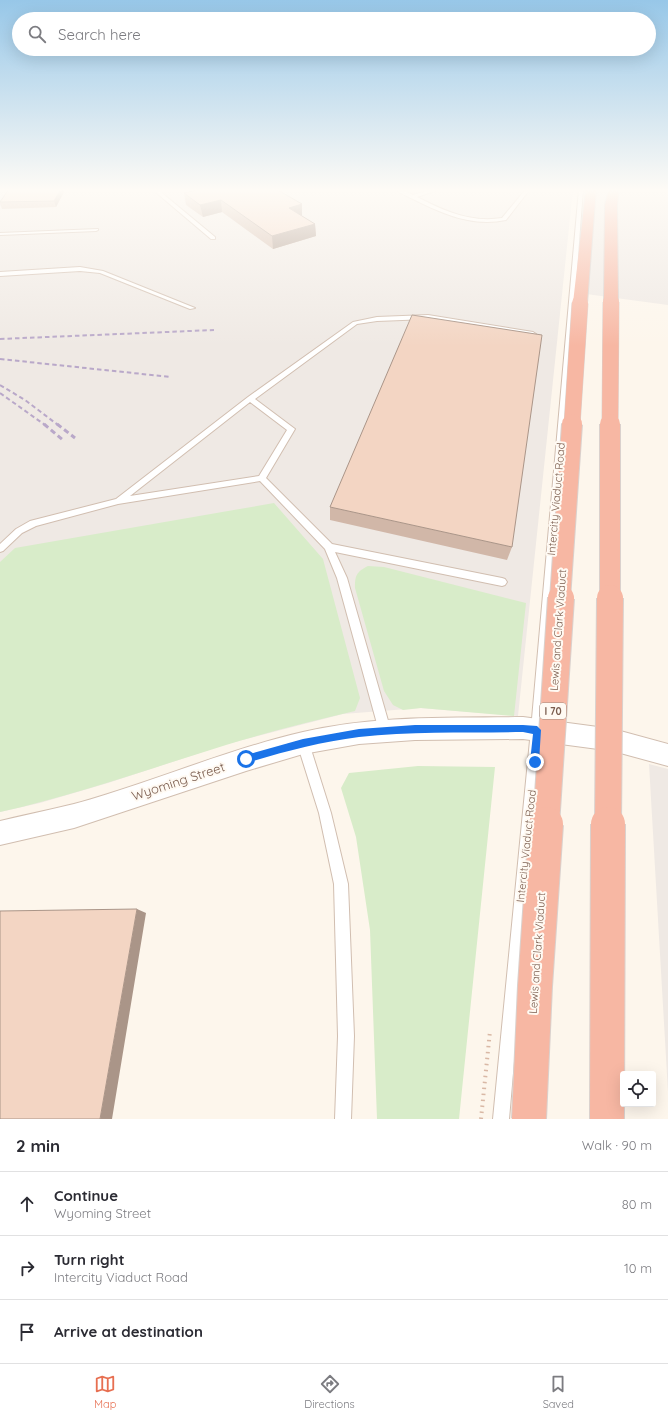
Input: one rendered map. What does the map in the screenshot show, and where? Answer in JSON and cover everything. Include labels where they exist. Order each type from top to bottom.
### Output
[{"type":"highway","name":"Lewis and Clark Viaduct","points":[[529,1119],[535,978],[580,303],[586,241]]},
{"type":"highway","points":[[607,1119],[611,241]]},
{"type":"street","name":"Wyoming Street","points":[[0,833],[74,816],[246,759],[303,743],[359,733],[415,729],[537,730],[613,740],[668,755]]},
{"type":"lane","name":"Intercity Viaduct Road","points":[[501,1119],[537,730],[577,241]]},
{"type":"lane","points":[[0,274],[80,269],[100,272],[192,308]]},
{"type":"lane","points":[[118,501],[250,399],[355,323],[377,319],[428,317],[533,334]]},
{"type":"lane","points":[[250,399],[291,429],[262,478]]},
{"type":"lane","points":[[0,549],[19,531],[33,523],[118,501],[262,478]]},
{"type":"lane","points":[[262,478],[329,547],[342,578],[385,731]]},
{"type":"lane","points":[[329,547],[502,582]]},
{"type":"lane","points":[[303,743],[325,813],[341,884],[346,1036],[343,1119]]},
{"type":"shaded area","points":[[0,241],[568,241],[518,716],[420,708],[343,714],[227,744],[108,783],[40,803],[0,812]]},
{"type":"shaded area","points":[[591,241],[668,241],[668,305],[586,294]]},
{"type":"shaded area","points":[[649,764],[668,769],[668,1092]]},
{"type":"green space","points":[[274,503],[323,559],[360,698],[355,711],[226,745],[57,798],[0,812],[0,562],[15,548]]},
{"type":"green space","points":[[368,566],[384,567],[526,603],[514,716],[421,708],[403,710],[393,705],[384,691],[355,588],[355,580],[357,575],[361,570]]},
{"type":"green space","points":[[418,766],[495,767],[459,1119],[377,1119],[370,930],[356,837],[341,788],[349,773]]},
{"type":"building","points":[[412,315],[542,335],[512,547],[330,507]]},
{"type":"building","points":[[137,909],[100,1119],[0,1119],[0,911]]},
{"type":"railway","points":[[0,339],[214,330]]},
{"type":"railway","points":[[0,359],[171,377]]},
{"type":"railway","points":[[0,385],[25,400],[58,425]]},
{"type":"railway","points":[[0,393],[45,425]]},
{"type":"railway","points":[[44,424],[64,441]]},
{"type":"railway","points":[[57,424],[75,438]]},
{"type":"route","points":[[246,759],[303,743],[359,733],[415,729],[523,728],[537,730],[535,762]]}]
